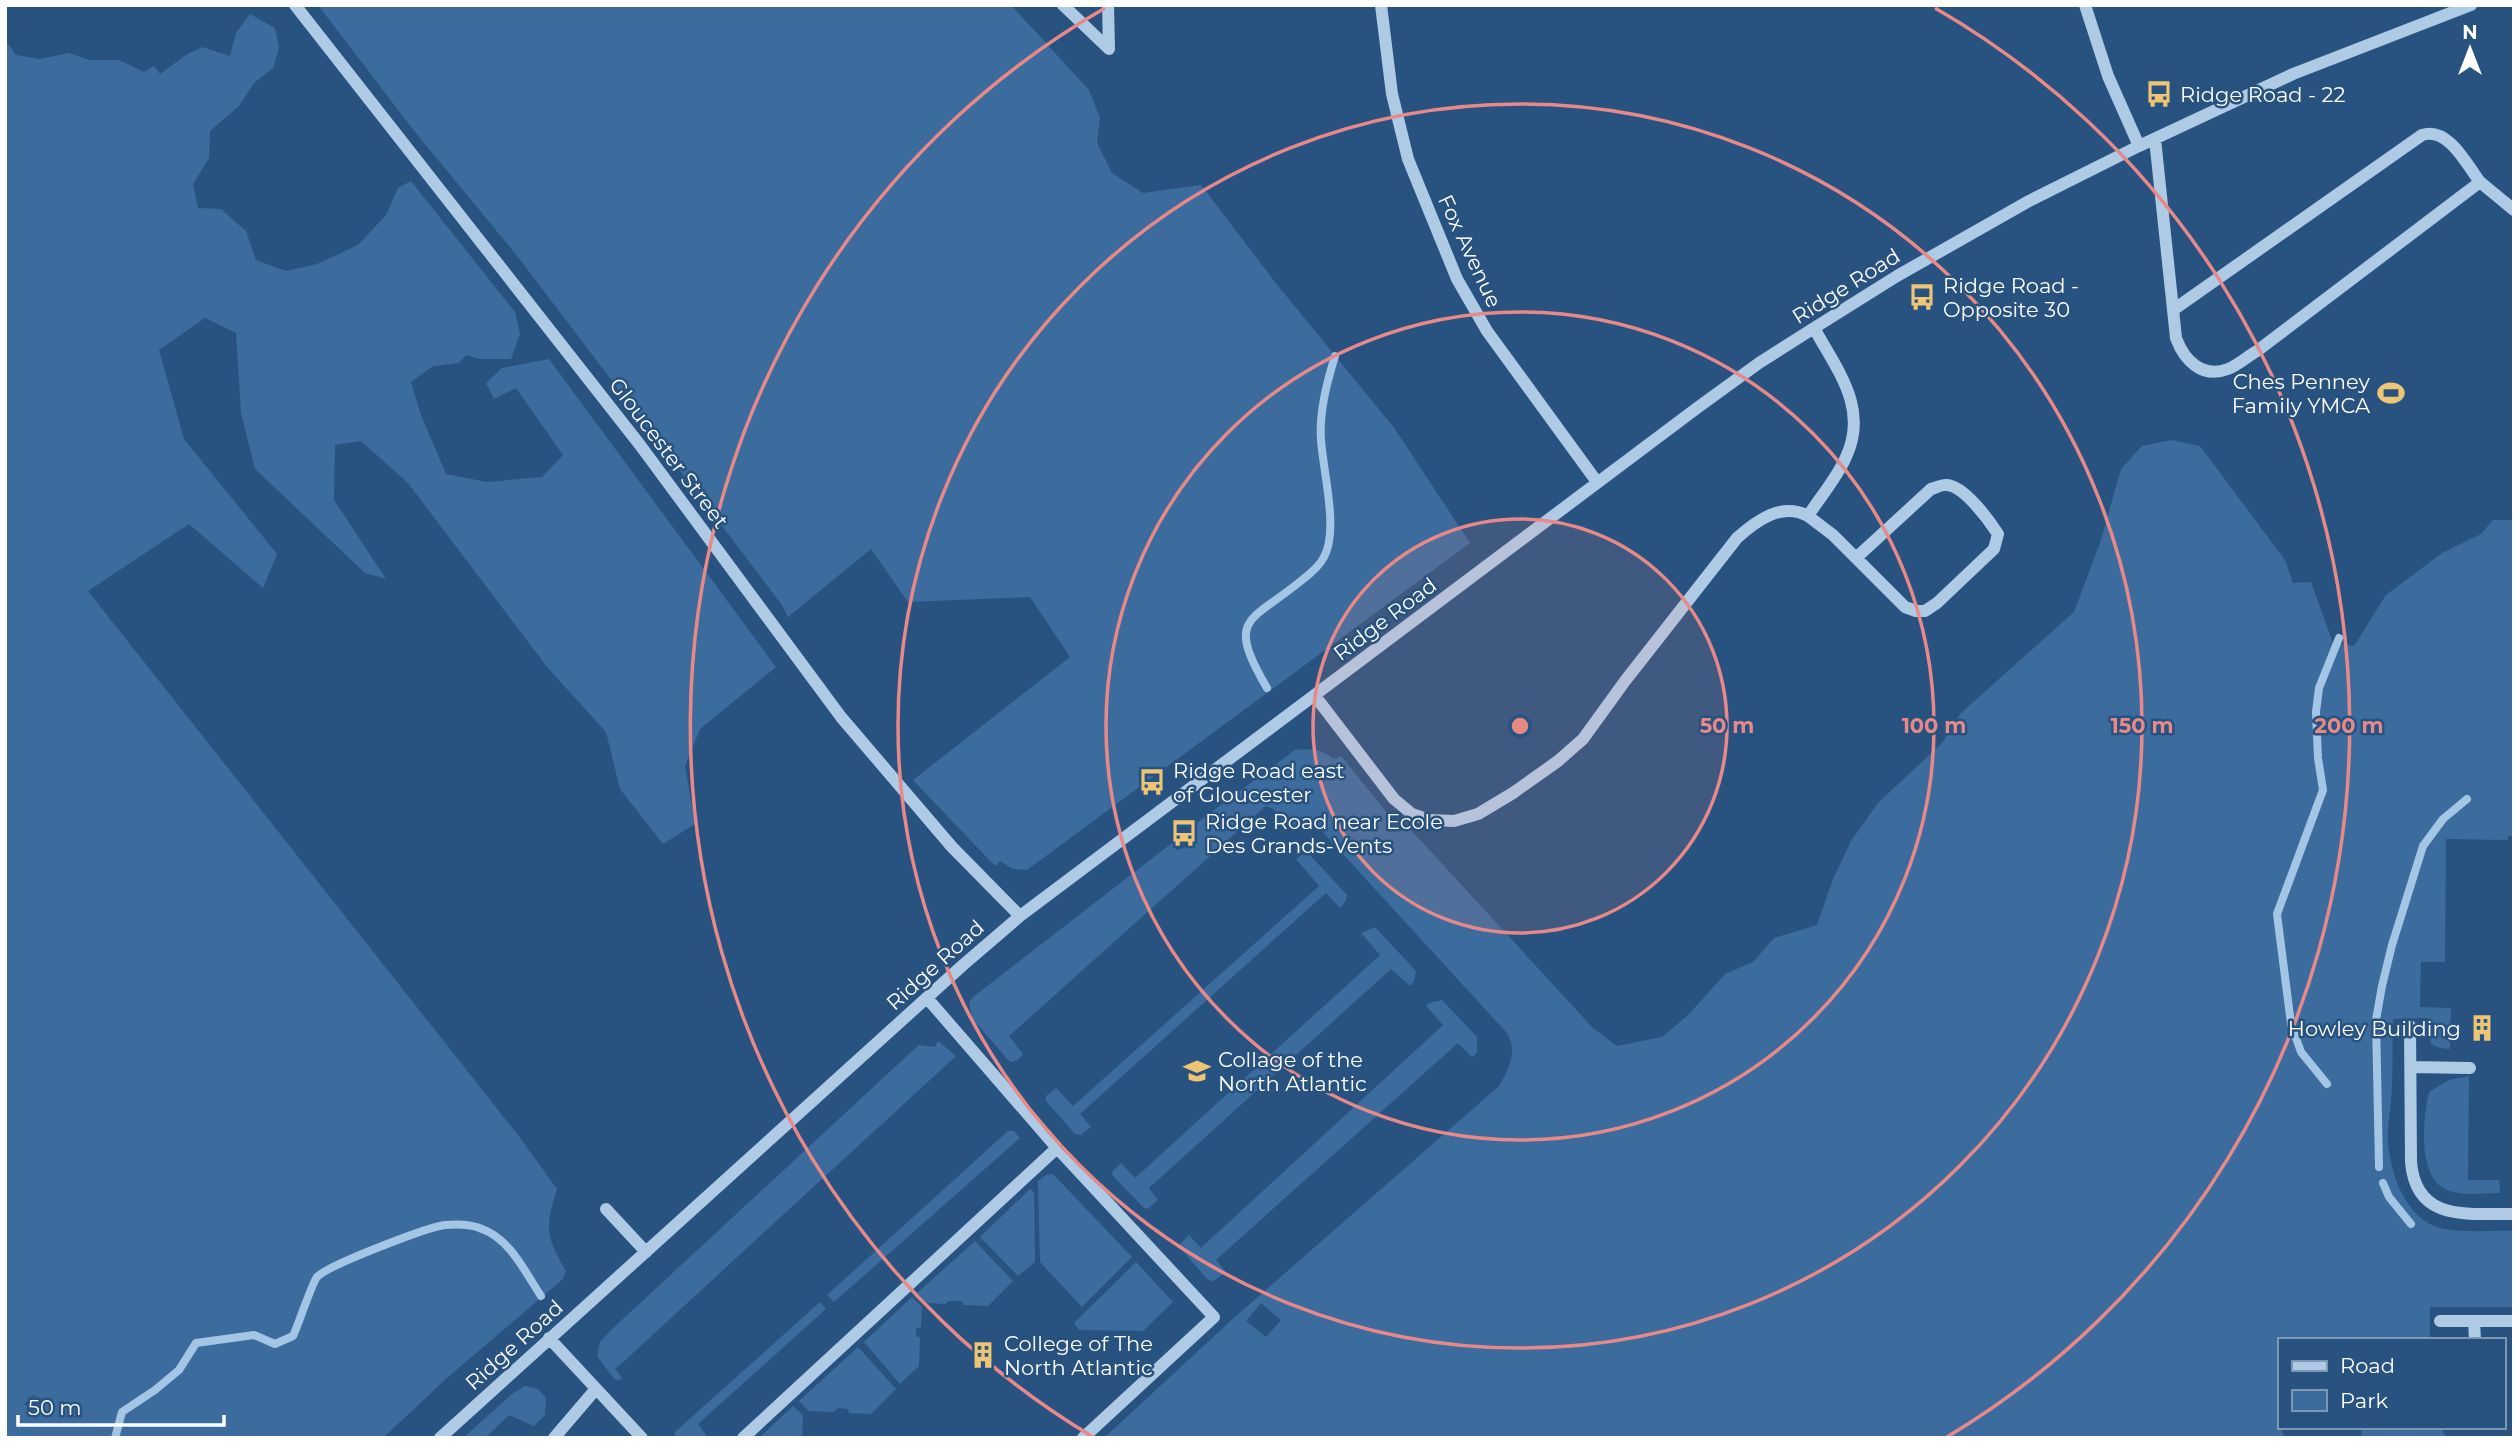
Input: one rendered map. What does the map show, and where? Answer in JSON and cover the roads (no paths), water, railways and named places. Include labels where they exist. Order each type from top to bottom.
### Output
[{"type":"street","name":"Gloucester Street","points":[[295,5],[640,445],[841,717],[952,847],[1020,916]]},
{"type":"street","points":[[1063,5],[1109,49],[1108,5]]},
{"type":"street","name":"Fox Avenue","points":[[1381,5],[1392,94],[1408,159],[1457,279],[1487,331],[1597,482]]},
{"type":"street","points":[[2085,5],[2108,76],[2139,146]]},
{"type":"street","name":"Ridge Road","points":[[440,1438],[1020,916],[1759,363],[1897,276],[2029,201],[2293,74],[2470,5]]},
{"type":"street","points":[[2173,310],[2430,132],[2445,137],[2480,182],[2514,210]]},
{"type":"street","points":[[2155,139],[2175,338],[2185,358],[2204,370],[2227,370],[2257,351],[2480,182]]},
{"type":"street","points":[[1808,516],[1845,459],[1855,429],[1855,414],[1850,395],[1814,328]]},
{"type":"street","points":[[1315,696],[1394,799],[1412,814],[1429,820],[1454,821],[1478,814],[1513,793],[1558,761],[1583,739],[1737,538],[1754,523],[1774,513],[1797,510],[1833,535],[1905,607],[1916,611],[1925,611],[1994,549],[1997,534],[1990,522],[1959,488],[1945,484],[1931,489],[1857,557]]},
{"type":"street","points":[[926,998],[1057,1148],[1214,1317],[1083,1438]]},
{"type":"street","points":[[2410,1026],[2412,1175],[2427,1201],[2449,1213],[2514,1214]]},
{"type":"street","points":[[2410,1067],[2470,1068]]},
{"type":"street","points":[[743,1438],[1057,1148]]},
{"type":"street","points":[[606,1209],[646,1252]]},
{"type":"street","points":[[2440,1321],[2514,1321]]},
{"type":"street","points":[[2474,1321],[2474,1338]]},
{"type":"street","points":[[549,1338],[642,1438]]},
{"type":"street","points":[[554,1438],[596,1390]]},
{"type":"waterway","points":[[1267,688],[1247,647],[1246,634],[1249,623],[1257,614],[1317,567],[1328,545],[1330,516],[1322,453],[1321,419],[1335,356]]},
{"type":"waterway","points":[[2327,1084],[2301,1052],[2291,1024],[2277,914],[2323,790],[2318,758],[2316,712],[2319,688],[2339,638]]},
{"type":"waterway","points":[[2379,1167],[2376,1020],[2382,986],[2423,846],[2443,819],[2467,799]]},
{"type":"waterway","points":[[2383,1183],[2389,1197],[2411,1224]]},
{"type":"waterway","points":[[115,1438],[122,1412],[179,1370],[196,1343],[254,1335],[275,1344],[293,1336],[317,1277],[358,1256],[419,1232],[445,1225],[469,1225],[492,1234],[509,1248],[541,1296]]},
{"type":"place","name":"Ridge Road - 22","points":[[2159,94]]},
{"type":"place","name":"Ridge Road - Opposite 30","points":[[1922,297]]},
{"type":"place","name":"Ches Penney Family YMCA","points":[[2391,393]]},
{"type":"place","name":"Ridge Road east of Gloucester","points":[[1152,782]]},
{"type":"place","name":"Ridge Road near Ecole Des Grands-Vents","points":[[1184,833]]},
{"type":"place","name":"Howley Building","points":[[2482,1028]]},
{"type":"place","name":"Collage of the North Atlantic","points":[[1197,1071]]},
{"type":"place","name":"College of The North Atlantic","points":[[983,1355]]}]
